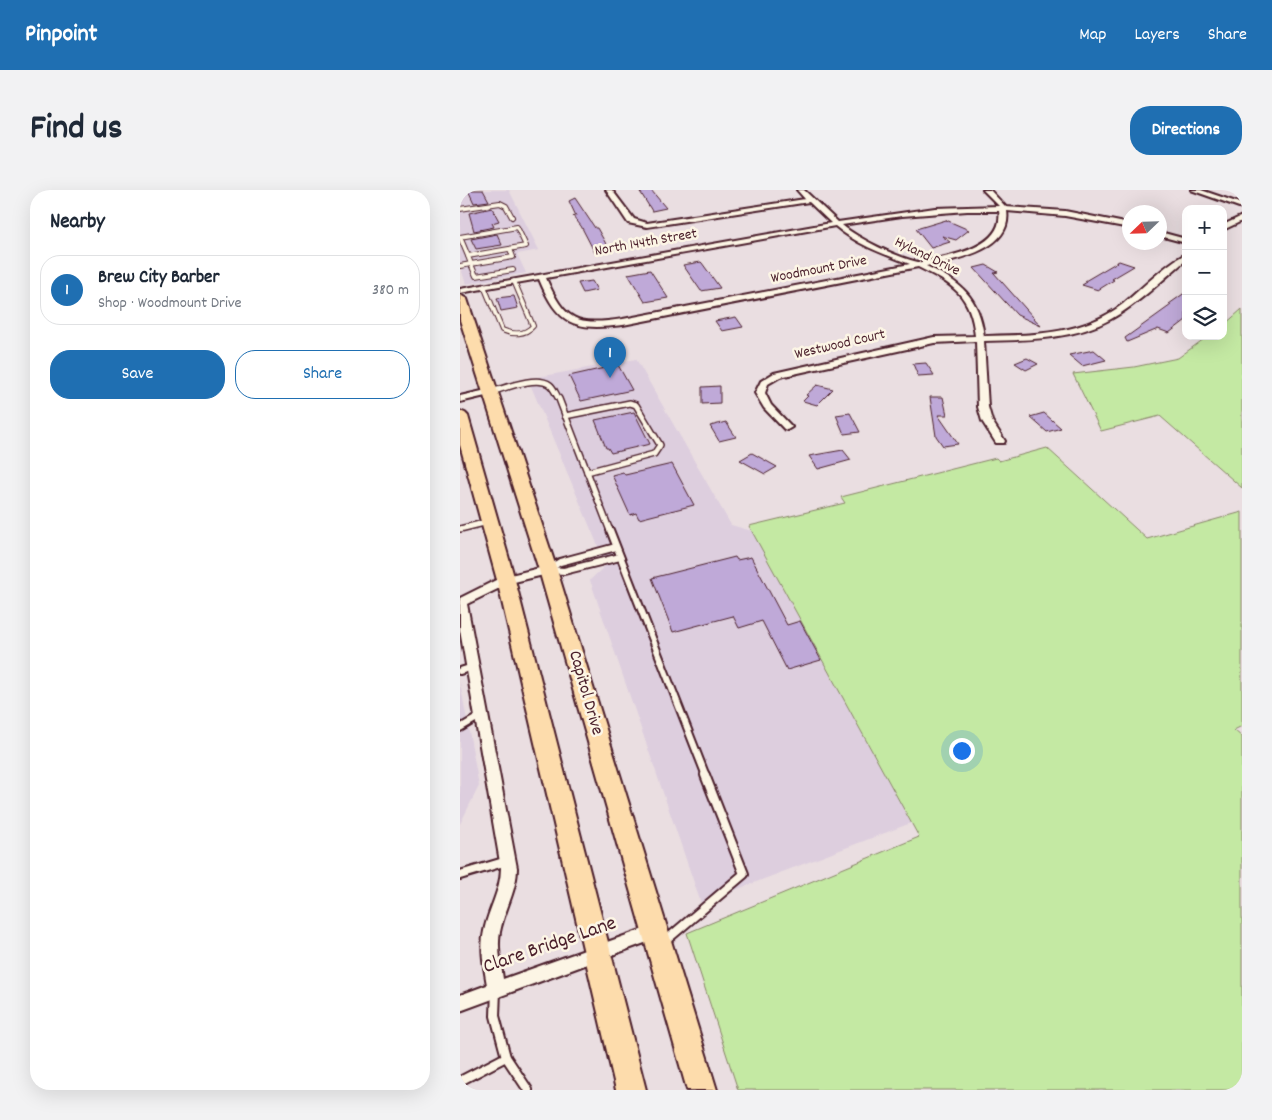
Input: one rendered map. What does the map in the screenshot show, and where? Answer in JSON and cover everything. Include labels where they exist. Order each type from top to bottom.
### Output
[{"type":"main road","name":"Capitol Drive","points":[[460,299],[548,570],[702,1090]]},
{"type":"main road","points":[[460,338],[466,350],[482,364]]},
{"type":"main road","points":[[460,416],[463,437],[506,580],[631,1090]]},
{"type":"street","points":[[609,190],[631,221],[641,225],[654,225],[810,200]]},
{"type":"street","name":"Hyland Drive","points":[[800,190],[836,224],[857,239],[946,279],[963,292],[974,309],[987,421],[1000,441]]},
{"type":"street","points":[[986,190],[1000,201],[1002,208]]},
{"type":"street","points":[[1194,190],[1242,206]]},
{"type":"street","name":"North 144th Street","points":[[460,291],[925,210],[1002,208],[1063,213],[1122,224]]},
{"type":"street","name":"Woodmount Drive","points":[[541,276],[560,313],[567,318],[589,324],[623,322],[916,266],[962,255],[989,241],[1002,228],[1004,219],[1002,208]]},
{"type":"street","points":[[1227,226],[1242,218]]},
{"type":"street","points":[[1167,236],[1182,240]]},
{"type":"street","points":[[978,338],[1038,337],[1090,326],[1109,318],[1182,259]]},
{"type":"street","name":"Westwood Court","points":[[786,427],[767,406],[760,393],[764,383],[777,375],[924,341],[947,338],[978,338]]},
{"type":"street","points":[[460,399],[491,392]]},
{"type":"street","points":[[496,988],[490,949],[496,916],[509,878],[508,861],[482,715],[467,669],[461,602],[506,580],[548,570]]},
{"type":"street","name":"Clare Bridge Lane","points":[[460,1002],[598,953],[657,939]]},
{"type":"lane","points":[[460,209],[500,204],[506,206],[512,217]]},
{"type":"lane","points":[[468,256],[526,246],[517,227],[460,237],[476,276],[513,270]]},
{"type":"lane","points":[[460,266],[513,257],[510,249]]},
{"type":"lane","points":[[484,286],[502,330],[510,334],[531,330],[534,326],[514,281]]},
{"type":"lane","points":[[491,392],[532,382],[549,384],[559,399],[744,874],[657,939]]},
{"type":"lane","points":[[566,416],[630,403],[636,405],[660,445],[654,454],[587,472]]},
{"type":"lane","points":[[460,529],[489,522]]},
{"type":"lane","points":[[548,570],[560,562],[616,547]]},
{"type":"lane","points":[[548,570],[564,572],[620,557]]},
{"type":"lane","points":[[460,728],[482,715]]},
{"type":"lane","points":[[460,875],[508,861]]},
{"type":"lane","points":[[496,988],[495,1016],[506,1057],[528,1090]]},
{"type":"lane","points":[[460,1081],[506,1057]]},
{"type":"shaded area","points":[[460,190],[509,190],[539,250],[517,254],[526,273],[466,284],[460,266]]},
{"type":"shaded area","points":[[636,359],[731,525],[752,531],[911,823],[701,903],[590,580],[606,565],[528,379]]},
{"type":"shaded area","points":[[460,682],[479,786],[460,824]]},
{"type":"green space","points":[[1242,309],[1242,488],[1160,416],[1101,431],[1073,374],[1134,367],[1178,358],[1203,340],[1227,340],[1227,322]]},
{"type":"green space","points":[[1047,448],[1147,539],[1242,512],[1242,726],[1234,730],[1242,737],[1242,1090],[738,1090],[687,933],[919,837],[749,526],[845,503],[841,497],[996,458],[999,461]]},
{"type":"building","points":[[468,190],[483,190],[489,201],[474,203]]},
{"type":"building","points":[[639,190],[651,190],[666,208],[652,211]]},
{"type":"building","points":[[575,198],[595,228],[597,228],[610,251],[595,253],[581,226],[573,216],[576,216],[569,201]]},
{"type":"building","points":[[492,208],[499,221],[492,223],[494,227],[474,231],[469,213]]},
{"type":"building","points":[[946,220],[969,230],[956,240],[942,236],[950,242],[931,248],[916,229]]},
{"type":"building","points":[[497,234],[502,245],[476,249],[471,239]]},
{"type":"building","points":[[1119,261],[1134,266],[1098,290],[1082,285],[1087,282],[1085,281]]},
{"type":"building","points":[[701,262],[720,288],[701,291],[683,265]]},
{"type":"building","points":[[986,265],[998,272],[994,273],[1041,326],[1017,315],[974,268]]},
{"type":"building","points":[[650,270],[668,298],[645,302],[628,274]]},
{"type":"building","points":[[592,281],[597,290],[583,293],[578,283]]},
{"type":"building","points":[[1182,295],[1182,323],[1169,333],[1158,329],[1127,342],[1125,338],[1171,305],[1169,304]]},
{"type":"building","points":[[514,296],[518,308],[501,311],[497,298]]},
{"type":"building","points":[[736,317],[743,327],[722,331],[715,321]]},
{"type":"building","points":[[613,341],[618,350],[606,353],[601,343]]},
{"type":"building","points":[[1094,350],[1106,360],[1082,366],[1069,355]]},
{"type":"building","points":[[1027,358],[1038,364],[1026,370],[1015,363]]},
{"type":"building","points":[[926,363],[934,375],[918,376],[913,364]]},
{"type":"building","points":[[618,365],[632,390],[581,401],[569,376]]},
{"type":"building","points":[[817,385],[833,389],[817,405],[803,401],[808,396],[806,395]]},
{"type":"building","points":[[720,386],[720,403],[702,404],[702,387]]},
{"type":"building","points":[[930,397],[943,397],[947,415],[938,415],[958,444],[943,446],[936,436]]},
{"type":"building","points":[[634,412],[650,444],[611,453],[606,448],[595,420]]},
{"type":"building","points":[[850,413],[860,432],[844,434],[836,415]]},
{"type":"building","points":[[1044,413],[1061,428],[1047,432],[1030,417]]},
{"type":"building","points":[[726,422],[736,437],[719,441],[710,426]]},
{"type":"building","points":[[843,450],[851,460],[818,469],[809,456]]},
{"type":"building","points":[[752,453],[777,467],[765,474],[740,460]]},
{"type":"building","points":[[672,464],[694,505],[639,519],[636,513],[630,515],[612,475],[623,472],[625,475]]},
{"type":"building","points":[[735,557],[737,560],[751,557],[787,625],[800,621],[821,660],[787,670],[762,621],[739,628],[733,616],[673,632],[652,578]]},
{"type":"place","name":"Brew City Barber","points":[[610,378]]}]
